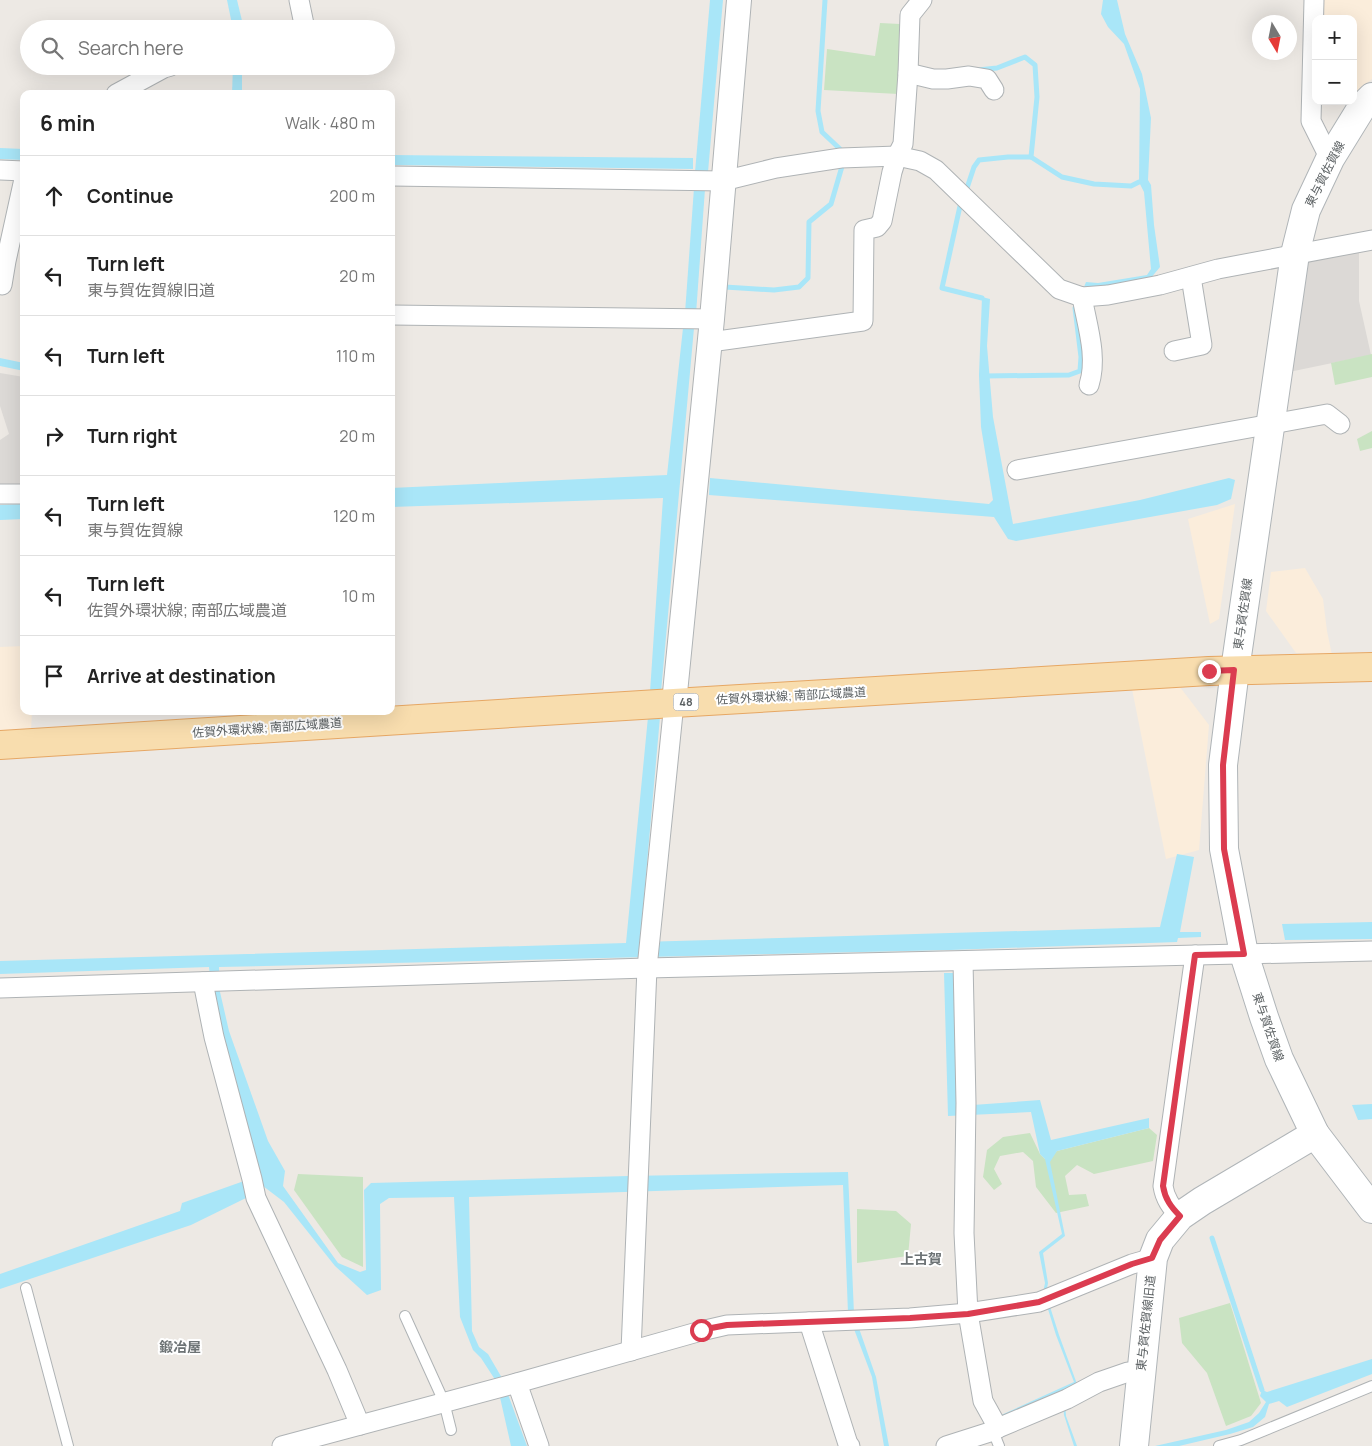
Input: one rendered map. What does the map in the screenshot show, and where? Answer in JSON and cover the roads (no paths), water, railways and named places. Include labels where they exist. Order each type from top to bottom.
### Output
[{"type":"main road","name":"東与賀佐賀線","points":[[1372,97],[1362,107],[1330,159],[1306,210],[1295,254],[1234,670],[1223,765],[1224,849],[1244,954],[1264,1017],[1279,1059],[1314,1134],[1372,1209]]},
{"type":"main road","name":"佐賀外環状線; 南部広域農道","points":[[0,745],[1234,670],[1372,667]]},
{"type":"main road","name":"東与賀佐賀線旧道","points":[[1134,1446],[1152,1258],[1160,1240],[1180,1216],[1314,1134]]},
{"type":"street","points":[[299,0],[303,20]]},
{"type":"street","points":[[631,1351],[648,964],[710,342],[739,0]]},
{"type":"street","points":[[710,342],[863,321],[864,230],[877,227],[882,222],[896,156],[903,144],[910,15],[922,0]]},
{"type":"street","points":[[1314,0],[1312,121],[1330,159]]},
{"type":"street","points":[[908,73],[933,79],[969,76],[987,79],[994,90]]},
{"type":"street","points":[[123,90],[151,75]]},
{"type":"street","points":[[395,176],[723,181],[776,168],[841,158],[896,156],[920,160],[936,170],[1059,289],[1082,297],[1108,295],[1160,285],[1218,269],[1372,240]]},
{"type":"street","points":[[0,170],[20,171]]},
{"type":"street","points":[[2,285],[20,197]]},
{"type":"street","points":[[1174,351],[1202,345],[1191,277]]},
{"type":"street","points":[[1082,297],[1092,351],[1092,376],[1089,385]]},
{"type":"street","points":[[395,315],[712,319]]},
{"type":"street","points":[[1017,470],[1326,414],[1340,424]]},
{"type":"street","points":[[0,494],[20,494]]},
{"type":"street","points":[[0,988],[223,982],[648,964],[963,961],[1372,952]]},
{"type":"street","points":[[1180,1216],[1170,1206],[1164,1196],[1163,1186],[1195,955]]},
{"type":"street","points":[[963,961],[966,1103],[964,1233],[968,1314],[983,1401],[997,1435]]},
{"type":"street","points":[[203,982],[214,1037],[253,1186],[360,1425]]},
{"type":"street","points":[[282,1446],[631,1351],[701,1330],[727,1325],[968,1314],[1045,1300],[1132,1264],[1152,1258]]},
{"type":"street","points":[[809,1322],[850,1446]]},
{"type":"street","points":[[946,1446],[997,1435],[1099,1382],[1128,1372],[1141,1373]]},
{"type":"street","points":[[507,1385],[539,1446]]},
{"type":"lane","points":[[26,1288],[68,1446]]},
{"type":"lane","points":[[405,1316],[444,1402],[451,1430]]},
{"type":"lane","points":[[1218,1446],[1241,1440],[1372,1386]]},
{"type":"water","points":[[227,0],[237,0],[242,20],[231,20]]},
{"type":"water","points":[[710,0],[723,0],[708,172],[695,172]]},
{"type":"water","points":[[1103,0],[1117,0],[1125,34],[1142,74],[1151,118],[1148,180],[1151,185],[1160,267],[1150,279],[1090,288],[1084,287],[1086,282],[1098,283],[1147,275],[1151,269],[1144,192],[1139,182],[1140,89],[1124,44],[1108,27],[1101,14]]},
{"type":"water","points":[[233,75],[242,75],[242,90],[232,90]]},
{"type":"water","points":[[0,148],[20,149],[20,160],[0,159]]},
{"type":"water","points":[[395,155],[693,158],[693,169],[395,165]]},
{"type":"water","points":[[694,188],[705,189],[696,314],[685,313]]},
{"type":"water","points":[[982,297],[990,299],[987,346],[993,417],[1013,524],[1140,500],[1229,478],[1235,480],[1231,499],[1217,505],[1016,541],[1008,539],[994,517],[709,495],[710,478],[989,504],[993,500],[981,427],[979,375]]},
{"type":"water","points":[[683,328],[694,328],[661,692],[650,692],[663,498],[395,507],[395,488],[667,475]]},
{"type":"water","points":[[0,358],[20,362],[20,370],[0,366]]},
{"type":"water","points":[[20,504],[20,519],[0,520],[0,505]]},
{"type":"water","points":[[648,717],[660,717],[640,942],[1160,927],[1177,854],[1194,857],[1180,932],[1201,932],[1201,937],[1178,938],[1177,942],[950,950],[219,967],[220,992],[229,1031],[268,1141],[285,1171],[283,1186],[338,1263],[360,1272],[366,1270],[364,1190],[371,1183],[848,1172],[854,1314],[876,1377],[889,1446],[884,1446],[872,1377],[848,1313],[843,1185],[469,1197],[472,1331],[479,1347],[488,1354],[502,1378],[527,1446],[511,1446],[494,1378],[481,1358],[473,1350],[460,1317],[454,1197],[389,1198],[380,1204],[381,1290],[367,1295],[335,1266],[284,1202],[263,1186],[246,1198],[191,1225],[0,1289],[0,1274],[180,1211],[182,1203],[244,1181],[209,967],[0,974],[0,961],[626,943]]},
{"type":"water","points":[[1372,922],[1372,939],[1285,940],[1282,924]]},
{"type":"water","points":[[944,973],[955,973],[959,1106],[1040,1100],[1051,1140],[1149,1118],[1149,1128],[1057,1151],[1050,1162],[1065,1236],[1043,1253],[1048,1283],[1046,1294],[1077,1384],[1064,1390],[1066,1416],[1077,1446],[1074,1446],[1064,1415],[1062,1392],[1001,1419],[999,1416],[1074,1382],[1056,1335],[1043,1293],[1045,1283],[1039,1252],[1062,1234],[1045,1159],[1040,1154],[1031,1112],[948,1116]]},
{"type":"water","points":[[1372,1104],[1372,1119],[1358,1120],[1352,1105]]},
{"type":"water","points":[[1372,1359],[1372,1374],[1287,1407],[1279,1401],[1269,1404],[1265,1417],[1253,1427],[1179,1446],[1155,1446],[1226,1430],[1249,1422],[1259,1413],[1266,1402],[1260,1396],[1262,1390],[1267,1392]]},
{"type":"waterway","points":[[825,0],[818,111],[822,132],[840,149]]},
{"type":"waterway","points":[[978,70],[997,68],[1025,57],[1035,65],[1037,97],[1031,157],[1062,177],[1094,184],[1131,186],[1139,182]]},
{"type":"waterway","points":[[967,188],[974,167],[979,160],[1031,157]]},
{"type":"waterway","points":[[725,287],[774,290],[799,287],[808,278],[809,222],[831,204],[843,163]]},
{"type":"waterway","points":[[960,206],[942,288],[982,298]]},
{"type":"waterway","points":[[985,376],[1069,375],[1080,371],[1081,357],[1075,308]]},
{"type":"waterway","points":[[1212,1238],[1262,1390]]},
{"type":"district","name":"上古賀","points":[[921,1259]]},
{"type":"district","name":"鍛冶屋","points":[[180,1347]]}]
